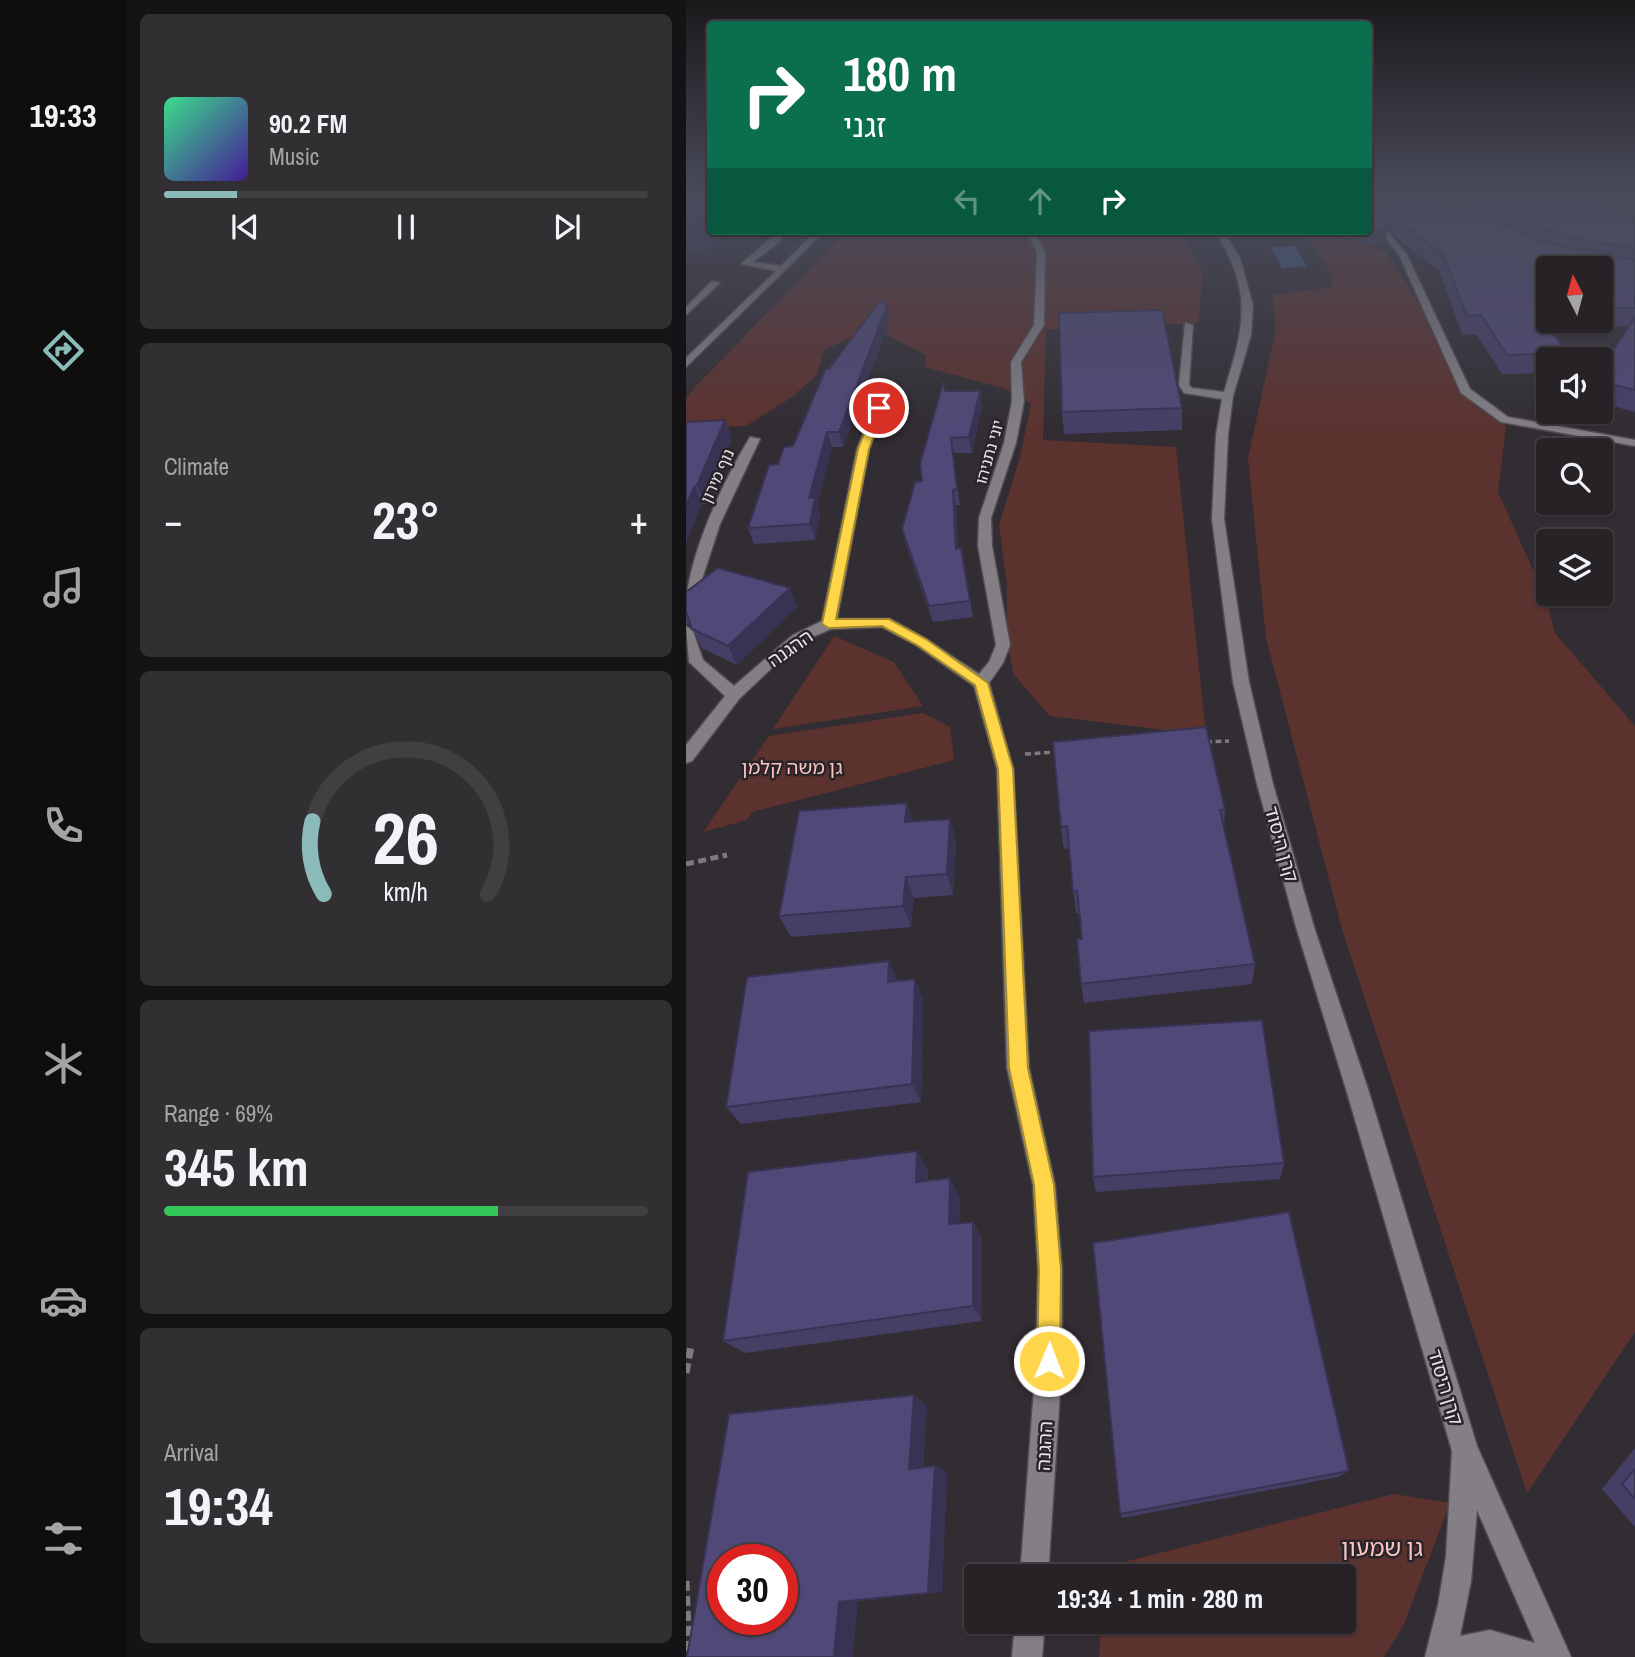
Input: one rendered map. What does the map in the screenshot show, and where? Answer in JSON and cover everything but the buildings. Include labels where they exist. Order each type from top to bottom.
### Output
[{"type":"street","points":[[686,365],[779,274]]},
{"type":"street","name":"יוני נתניהו","points":[[981,683],[996,663],[1003,645],[985,546],[985,518],[1010,443],[1018,401],[1016,362],[1039,325],[1040,274]]},
{"type":"street","name":"קרן היסוד","points":[[1240,274],[1248,305],[1246,335],[1228,396],[1218,473],[1218,519],[1241,682],[1254,739],[1305,927],[1357,1089],[1464,1448],[1556,1657]]},
{"type":"street","points":[[1411,274],[1465,391],[1505,420],[1635,443]]},
{"type":"street","points":[[686,312],[715,283]]},
{"type":"street","points":[[1188,325],[1184,385],[1188,391],[1228,396]]},
{"type":"street","points":[[829,624],[863,449],[879,408]]},
{"type":"street","name":"נוף מירון","points":[[686,607],[714,524],[754,439]]},
{"type":"street","name":"ההגנה","points":[[686,757],[734,695],[798,638],[829,624],[885,622],[921,642],[981,683],[1005,769],[1018,1068],[1044,1185],[1050,1270],[1049,1361],[1035,1564]]},
{"type":"street","points":[[686,631],[696,662],[734,695]]},
{"type":"street","name":"קרן היסוד","points":[[1440,1657],[1454,1607],[1462,1555],[1464,1448]]},
{"type":"street","points":[[1027,1657],[1029,1634]]},
{"type":"street","points":[[1448,1657],[1466,1647],[1499,1645],[1533,1657]]},
{"type":"path","points":[[1201,743],[1254,739]]},
{"type":"path","points":[[1001,756],[1068,752]]},
{"type":"path","points":[[686,864],[726,855]]},
{"type":"path","points":[[686,1373],[691,1346]]},
{"type":"path","points":[[686,1581],[689,1657]]},
{"type":"green space","points":[[805,274],[1203,274],[1198,323],[1046,330],[1043,440],[1176,447],[1206,735],[1050,716],[1014,675],[1007,641],[1007,586],[999,525],[1020,457],[1031,404],[1006,389],[925,367],[926,355],[873,328],[824,350],[817,375],[792,397],[746,426],[686,428],[686,399]]},
{"type":"green space","points":[[1331,274],[1400,274],[1420,305],[1475,406],[1506,426],[1498,492],[1536,577],[1536,606],[1548,606],[1555,633],[1635,726],[1635,1332],[1527,1493],[1342,929],[1266,638],[1248,458],[1276,329],[1272,295],[1333,287]]},
{"type":"green space","points":[[834,636],[894,662],[923,706],[773,729]]},
{"type":"green space","name":"גן משה קלמן","points":[[923,713],[950,727],[954,760],[752,812],[747,820],[703,832],[769,736]]},
{"type":"green space","name":"גן שמעון","points":[[1394,1494],[1450,1503],[1404,1624],[1384,1657],[1099,1657],[1100,1634],[1356,1634],[1356,1564],[1116,1564]]},
{"type":"route","points":[[879,408],[863,449],[829,624],[885,622],[921,642],[981,683],[1005,769],[1018,1068],[1044,1185],[1050,1270],[1049,1361]]}]
